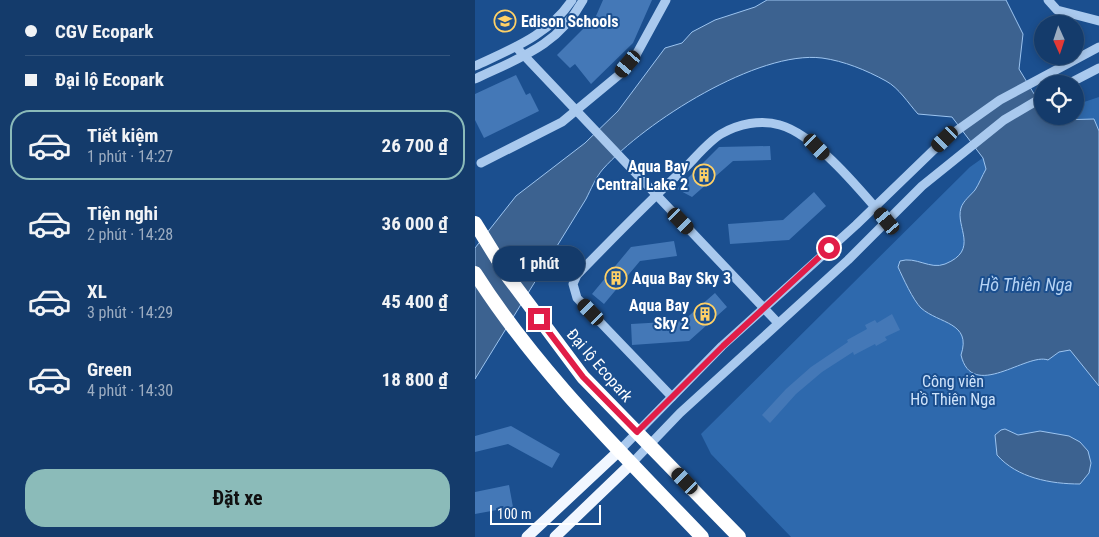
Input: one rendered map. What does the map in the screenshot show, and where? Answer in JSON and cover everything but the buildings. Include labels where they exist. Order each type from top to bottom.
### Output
[{"type":"highway","name":"Đại lộ Ecopark","points":[[475,223],[509,278],[583,377],[739,537]]},
{"type":"highway","points":[[475,273],[529,350],[583,413],[702,537]]},
{"type":"main road","points":[[527,537],[620,450]]},
{"type":"main road","points":[[555,537],[632,463]]},
{"type":"street","points":[[475,66],[516,47],[540,33],[572,0]]},
{"type":"street","points":[[475,79],[539,49],[556,35],[583,0]]},
{"type":"street","points":[[481,163],[562,122],[620,74],[636,55],[666,0]]},
{"type":"street","points":[[1048,0],[1057,10],[1099,21]]},
{"type":"street","points":[[516,47],[778,322]]},
{"type":"street","points":[[620,450],[763,308],[875,207],[945,139],[1000,100],[1099,47]]},
{"type":"street","points":[[1084,76],[1099,68]]},
{"type":"street","points":[[632,463],[680,413],[887,221],[922,186],[1004,120],[1034,102]]},
{"type":"street","points":[[672,397],[577,298],[573,284],[577,275],[656,194],[720,135],[735,127],[755,123],[779,124],[799,133],[817,147],[887,221]]},
{"type":"green space","name":"Công viên Hồ Thiên Nga","points":[[1099,97],[1099,537],[791,537],[711,454],[701,434],[970,167],[1034,122],[1034,125],[1084,125],[1084,102]]},
{"type":"water","name":"Hồ Thiên Nga","points":[[767,0],[1006,0],[1023,34],[1019,69],[1034,94],[1034,125],[1084,125],[1084,119],[1094,119],[1099,131],[1099,386],[1070,350],[1059,352],[1048,360],[1039,359],[1027,362],[988,375],[976,374],[967,368],[961,355],[963,344],[962,336],[958,330],[921,308],[898,267],[900,261],[906,260],[934,265],[945,264],[961,252],[964,238],[960,215],[961,208],[975,190],[986,169],[983,158],[952,117],[918,114],[899,92],[886,81],[855,66],[822,58],[796,59],[767,65],[736,77],[674,111],[622,150],[598,176],[586,199],[475,379],[475,248],[516,196],[585,143],[618,111],[665,48],[682,43],[692,32],[715,20],[755,7]]},
{"type":"water","points":[[1005,429],[1018,435],[1040,431],[1069,436],[1080,442],[1088,451],[1091,463],[1089,473],[1080,484],[1069,484],[1035,478],[1014,469],[997,455],[995,435]]},
{"type":"place","name":"Edison Schools","points":[[505,21]]},
{"type":"place","name":"Aqua Bay Central Lake 2","points":[[704,175]]},
{"type":"place","name":"Aqua Bay Sky 3","points":[[616,278]]},
{"type":"place","name":"Aqua Bay Sky 2","points":[[705,314]]},
{"type":"route","points":[[539,319],[583,377],[637,432],[723,346],[829,248]]}]
